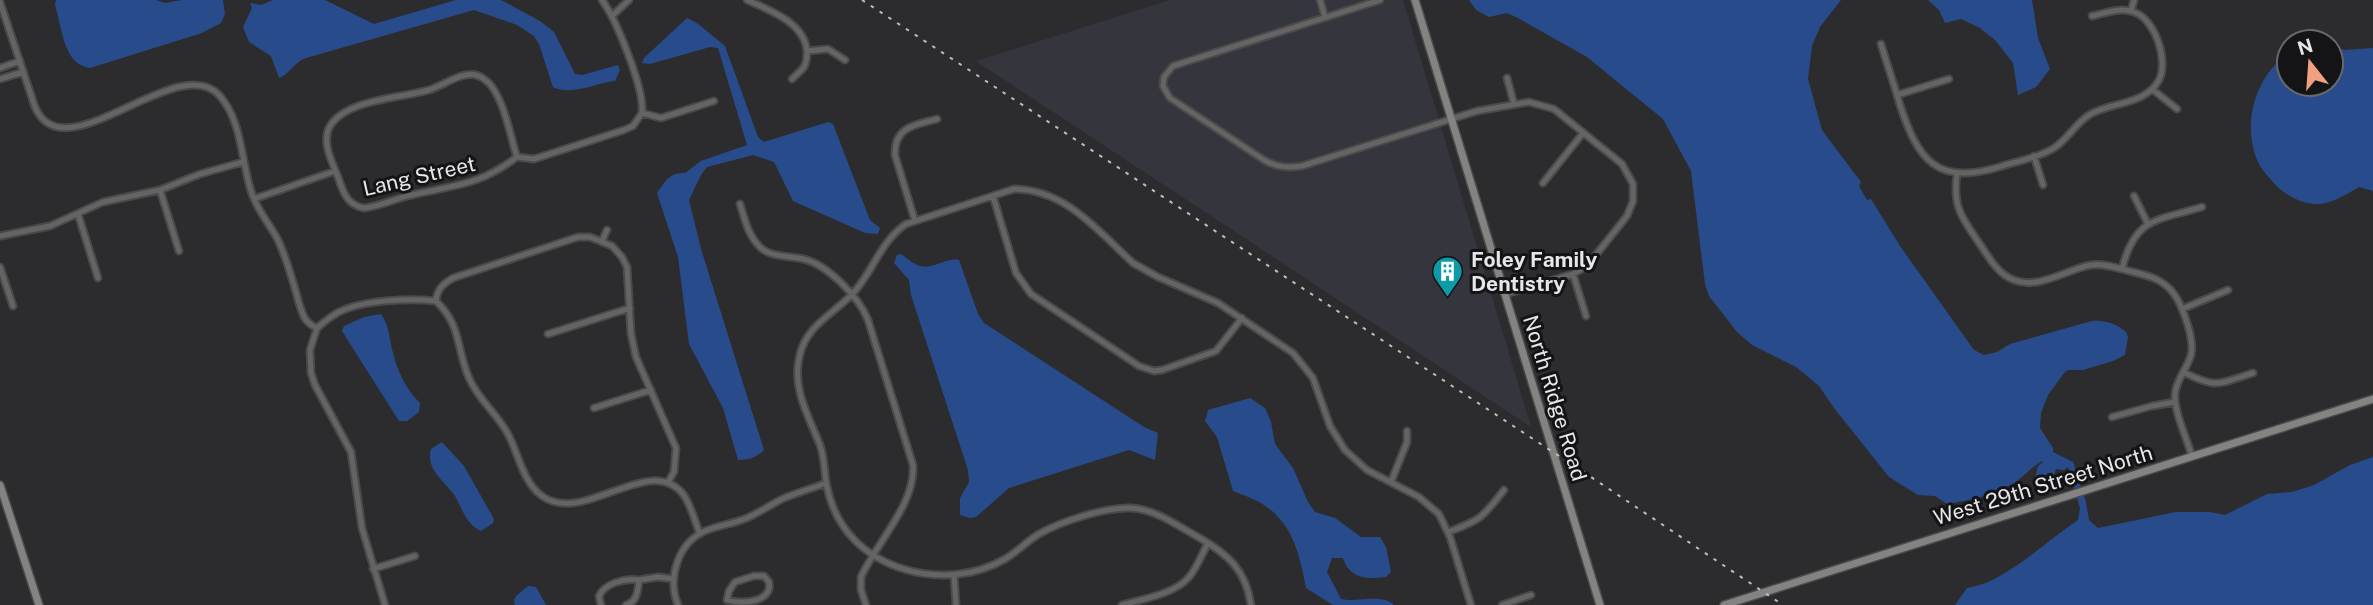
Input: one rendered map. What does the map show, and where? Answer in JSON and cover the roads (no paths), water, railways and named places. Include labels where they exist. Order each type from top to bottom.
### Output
[{"type":"main road","name":"North Ridge Road","points":[[1415,0],[1600,605]]},
{"type":"main road","name":"West 29th Street North","points":[[1724,605],[2373,399]]},
{"type":"main road","points":[[0,485],[39,605]]},
{"type":"street","points":[[602,0],[612,16],[641,99],[642,113],[661,118],[714,101]]},
{"type":"street","points":[[612,16],[629,0]]},
{"type":"street","points":[[747,0],[778,14],[798,30],[804,39],[807,60],[792,79]]},
{"type":"street","points":[[1320,0],[1325,18]]},
{"type":"street","points":[[1380,0],[1173,66],[1164,77],[1164,90],[1170,98],[1264,160],[1284,167],[1301,166],[1477,111],[1529,102],[1547,106],[1622,164],[1630,176],[1634,193],[1627,216],[1593,260],[1573,274],[1506,295]]},
{"type":"street","points":[[2131,11],[2134,0]]},
{"type":"street","points":[[0,2],[35,107],[43,121],[53,126],[67,128],[99,120],[169,90],[192,85],[206,87],[218,93],[235,124],[254,199],[277,239],[303,318],[317,328]]},
{"type":"street","points":[[1881,44],[1910,135],[1919,151],[1940,168],[1957,173],[1981,173],[2054,148],[2091,114],[2140,97],[2152,89],[2160,77],[2161,56],[2149,23],[2131,11],[2118,10],[2092,16]]},
{"type":"street","points":[[807,51],[828,49],[845,60]]},
{"type":"street","points":[[0,68],[20,61]]},
{"type":"street","points":[[0,79],[23,72]]},
{"type":"street","points":[[335,171],[326,138],[336,118],[375,101],[432,89],[470,75],[486,79],[497,93],[517,157]]},
{"type":"street","points":[[1507,78],[1514,104]]},
{"type":"street","points":[[1897,95],[1949,79]]},
{"type":"street","points":[[2152,89],[2177,109]]},
{"type":"street","name":"Lang Street","points":[[254,199],[335,171],[345,196],[357,207],[364,208],[488,177],[517,157],[534,159],[624,130],[633,126],[642,113]]},
{"type":"street","points":[[915,220],[894,145],[898,136],[908,128],[937,119]]},
{"type":"street","points":[[1543,183],[1583,133]]},
{"type":"street","points":[[2034,156],[2043,185]]},
{"type":"street","points":[[0,236],[50,226],[103,202],[160,190],[200,174],[243,162]]},
{"type":"street","points":[[1957,173],[1956,202],[1962,219],[1996,267],[2007,277],[2028,283],[2089,265],[2104,265],[2161,281],[2174,294],[2182,309],[2191,339],[2192,350],[2176,388],[2175,402],[2192,456]]},
{"type":"street","points":[[1251,605],[1247,584],[1229,558],[1156,514],[1132,508],[1108,510],[1058,526],[1039,534],[990,566],[954,575],[905,570],[873,555],[855,543],[838,520],[826,484],[823,457],[802,401],[798,386],[799,356],[812,330],[852,295],[894,232],[915,220],[1014,189],[1030,189],[1046,194],[1069,206],[1144,270],[1218,303],[1293,353],[1313,378],[1330,426],[1345,450],[1367,470],[1419,497],[1439,514],[1448,532],[1471,605]]},
{"type":"street","points":[[160,190],[179,251]]},
{"type":"street","points":[[993,196],[1016,273],[1031,295],[1139,366],[1162,370],[1209,354],[1223,345],[1242,318]]},
{"type":"street","points":[[2134,196],[2148,224]]},
{"type":"street","points":[[740,204],[748,230],[764,250],[818,264],[852,295],[868,320],[913,465],[911,491],[861,576],[861,590],[866,605]]},
{"type":"street","points":[[2122,269],[2131,241],[2141,229],[2148,224],[2202,207]]},
{"type":"street","points":[[78,214],[98,278]]},
{"type":"street","points":[[602,241],[607,230]]},
{"type":"street","points":[[668,482],[674,472],[676,448],[636,357],[631,334],[627,267],[612,246],[590,237],[578,237],[467,272],[444,283],[437,292],[436,301],[454,324],[470,381],[509,435],[532,486],[543,497],[564,504],[579,502],[646,482],[662,480],[685,497],[700,534]]},
{"type":"street","points":[[0,267],[13,306]]},
{"type":"street","points":[[1573,274],[1586,316]]},
{"type":"street","points":[[2182,309],[2228,290]]},
{"type":"street","points":[[385,605],[373,569],[358,505],[351,452],[315,385],[311,373],[310,350],[317,328],[341,311],[408,299],[436,301]]},
{"type":"street","points":[[548,334],[630,308]]},
{"type":"street","points":[[2183,372],[2204,382],[2216,384],[2253,373]]},
{"type":"street","points":[[594,408],[651,390]]},
{"type":"street","points":[[2112,417],[2175,402]]},
{"type":"street","points":[[1391,482],[1407,442],[1407,431]]},
{"type":"street","points":[[678,605],[673,589],[680,556],[688,544],[700,534],[826,484]]},
{"type":"street","points":[[1448,532],[1476,522],[1504,489]]},
{"type":"street","points":[[1122,605],[1173,589],[1190,577],[1208,543]]},
{"type":"street","points":[[373,569],[415,555]]},
{"type":"street","points":[[718,605],[727,600],[731,586],[738,580],[758,575],[764,576],[769,582],[770,592],[762,599],[742,605],[727,600]]},
{"type":"street","points":[[954,575],[956,605]]},
{"type":"street","points":[[601,605],[599,596],[607,586],[634,579],[674,579]]},
{"type":"street","points":[[626,605],[633,603],[639,580]]},
{"type":"street","points":[[1502,605],[1531,595]]},
{"type":"water","points":[[56,0],[156,0],[165,3],[182,0],[223,0],[225,14],[221,23],[202,33],[90,68],[74,60],[69,53],[62,34]]},
{"type":"water","points":[[273,0],[325,0],[374,24],[456,0],[501,0],[540,21],[554,32],[575,74],[582,75],[618,65],[620,70],[615,81],[576,90],[553,87],[534,36],[517,25],[474,10],[306,58],[279,78],[271,56],[249,42],[243,27],[252,8],[250,3],[261,5]]},
{"type":"water","points":[[1469,0],[1841,0],[1820,27],[1812,46],[1808,79],[1822,130],[1861,182],[1859,186],[1867,200],[1871,199],[1900,246],[1974,350],[1984,355],[1997,352],[2010,344],[2092,321],[2110,323],[2126,332],[2128,337],[2125,355],[2083,370],[2068,370],[2048,395],[2041,413],[2040,428],[2053,452],[2073,462],[2089,520],[2098,528],[2176,512],[2225,515],[2267,494],[2292,492],[2314,485],[2350,465],[2373,457],[2373,605],[1955,605],[1967,588],[1986,583],[2012,569],[2078,520],[2080,508],[2068,467],[2064,470],[2056,469],[2050,479],[2039,482],[2035,478],[2042,461],[2016,482],[2000,490],[1947,504],[1935,496],[1918,495],[1889,477],[1819,386],[1796,367],[1752,345],[1737,332],[1709,296],[1705,284],[1691,171],[1663,119],[1587,57],[1507,13],[1489,17],[1476,10]]},
{"type":"water","points":[[1928,0],[2032,0],[2038,38],[2050,69],[2036,87],[2018,95],[2013,63],[1995,40],[1980,28],[1961,19],[1945,23],[1939,10]]},
{"type":"water","points":[[687,18],[725,46],[758,137],[764,142],[828,122],[833,124],[870,220],[880,228],[878,234],[865,233],[793,201],[774,162],[753,155],[707,167],[701,175],[689,200],[701,249],[764,450],[756,456],[738,460],[723,408],[689,344],[678,257],[657,193],[672,176],[685,173],[701,161],[747,145],[718,48],[710,47],[650,64],[642,63],[644,58]]},
{"type":"water","points":[[2373,48],[2373,191],[2359,187],[2329,202],[2312,204],[2299,201],[2276,186],[2259,164],[2251,135],[2254,103],[2267,75],[2275,65],[2275,98],[2345,98],[2345,50]]},
{"type":"water","points":[[901,254],[915,264],[925,267],[959,260],[978,314],[984,323],[1144,427],[1158,433],[1155,460],[1129,450],[1009,488],[976,517],[960,515],[960,498],[969,482],[968,470],[911,295],[909,280],[894,263],[897,255]]},
{"type":"water","points":[[381,314],[388,328],[400,373],[410,392],[420,403],[419,412],[407,421],[399,421],[342,331],[344,326],[364,317]]},
{"type":"water","points":[[1250,398],[1265,408],[1275,444],[1293,468],[1315,512],[1335,518],[1361,537],[1380,537],[1386,547],[1391,572],[1386,577],[1372,578],[1354,574],[1343,558],[1332,558],[1327,572],[1341,599],[1376,599],[1389,601],[1394,605],[1333,605],[1306,588],[1298,553],[1282,521],[1264,505],[1233,491],[1217,437],[1205,421],[1208,410]]},
{"type":"water","points":[[442,442],[464,466],[494,519],[493,523],[481,531],[468,521],[455,496],[433,469],[431,449]]},
{"type":"water","points":[[528,586],[536,587],[546,605],[515,605],[516,596]]},
{"type":"railway","points":[[862,0],[1783,605]]},
{"type":"place","name":"Foley Family Dentistry","points":[[1448,298]]}]
